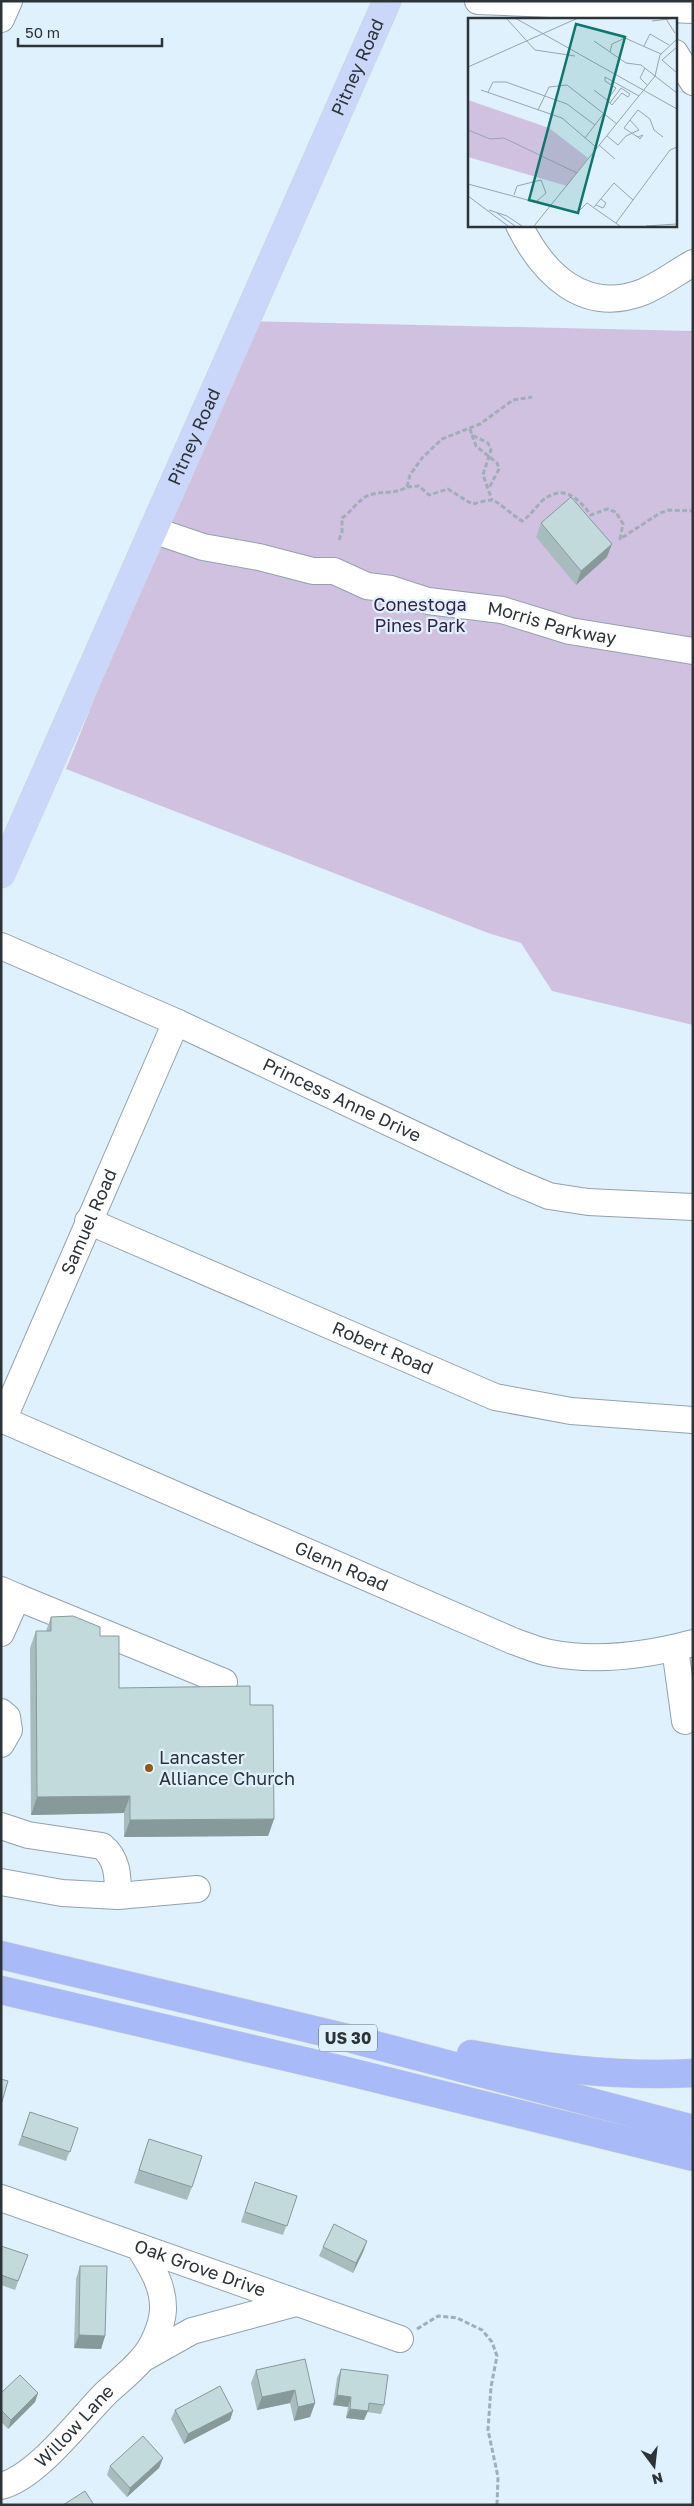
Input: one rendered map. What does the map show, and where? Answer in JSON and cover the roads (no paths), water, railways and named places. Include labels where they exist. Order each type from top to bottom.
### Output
[{"type":"highway","name":"US 30","points":[[1,1955],[352,2039],[693,2129]]},
{"type":"highway","name":"US 30","points":[[1,1990],[342,2070],[693,2157]]},
{"type":"highway","points":[[189,2000],[559,2070],[617,2074],[693,2074]]},
{"type":"main road","name":"Pitney Road","points":[[1,874],[387,1]]},
{"type":"street","points":[[1,19],[9,1]]},
{"type":"street","points":[[478,1],[582,12],[678,13]]},
{"type":"street","points":[[676,55],[693,82]]},
{"type":"street","points":[[519,226],[530,248],[564,286],[606,300],[642,292],[693,263]]},
{"type":"street","name":"Morris Parkway","points":[[153,530],[203,548],[236,552],[313,571],[334,571],[367,586],[391,589],[428,601],[502,610],[596,636],[693,650]]},
{"type":"street","name":"Princess Anne Drive","points":[[1,946],[176,1022],[513,1181],[550,1196],[588,1202],[693,1207]]},
{"type":"street","name":"Samuel Road","points":[[2,1420],[176,1022]]},
{"type":"street","name":"Robert Road","points":[[88,1221],[496,1397],[571,1411],[693,1420]]},
{"type":"street","name":"Glenn Road","points":[[2,1420],[504,1637],[548,1653],[600,1658],[684,1645]]},
{"type":"street","points":[[1,1633],[9,1594],[224,1682]]},
{"type":"street","points":[[684,1645],[685,1721]]},
{"type":"street","points":[[1,1712],[7,1718],[9,1730],[1,1744]]},
{"type":"street","points":[[1,1826],[28,1836],[102,1846],[108,1851],[116,1866],[118,1896]]},
{"type":"street","points":[[1,1882],[62,1893],[118,1896],[197,1889]]},
{"type":"street","name":"Oak Grove Drive","points":[[1,2198],[400,2339]]},
{"type":"street","name":"Willow Lane","points":[[1,2486],[28,2473],[143,2358],[156,2336],[163,2310],[161,2293],[155,2272],[138,2247]]},
{"type":"street","name":"Willow Lane","points":[[143,2358],[192,2331],[296,2303]]},
{"type":"place","name":"Lancaster Alliance Church","points":[[149,1768]]},
{"type":"park label","name":"Conestoga Pines Park","points":[[420,615]]}]
